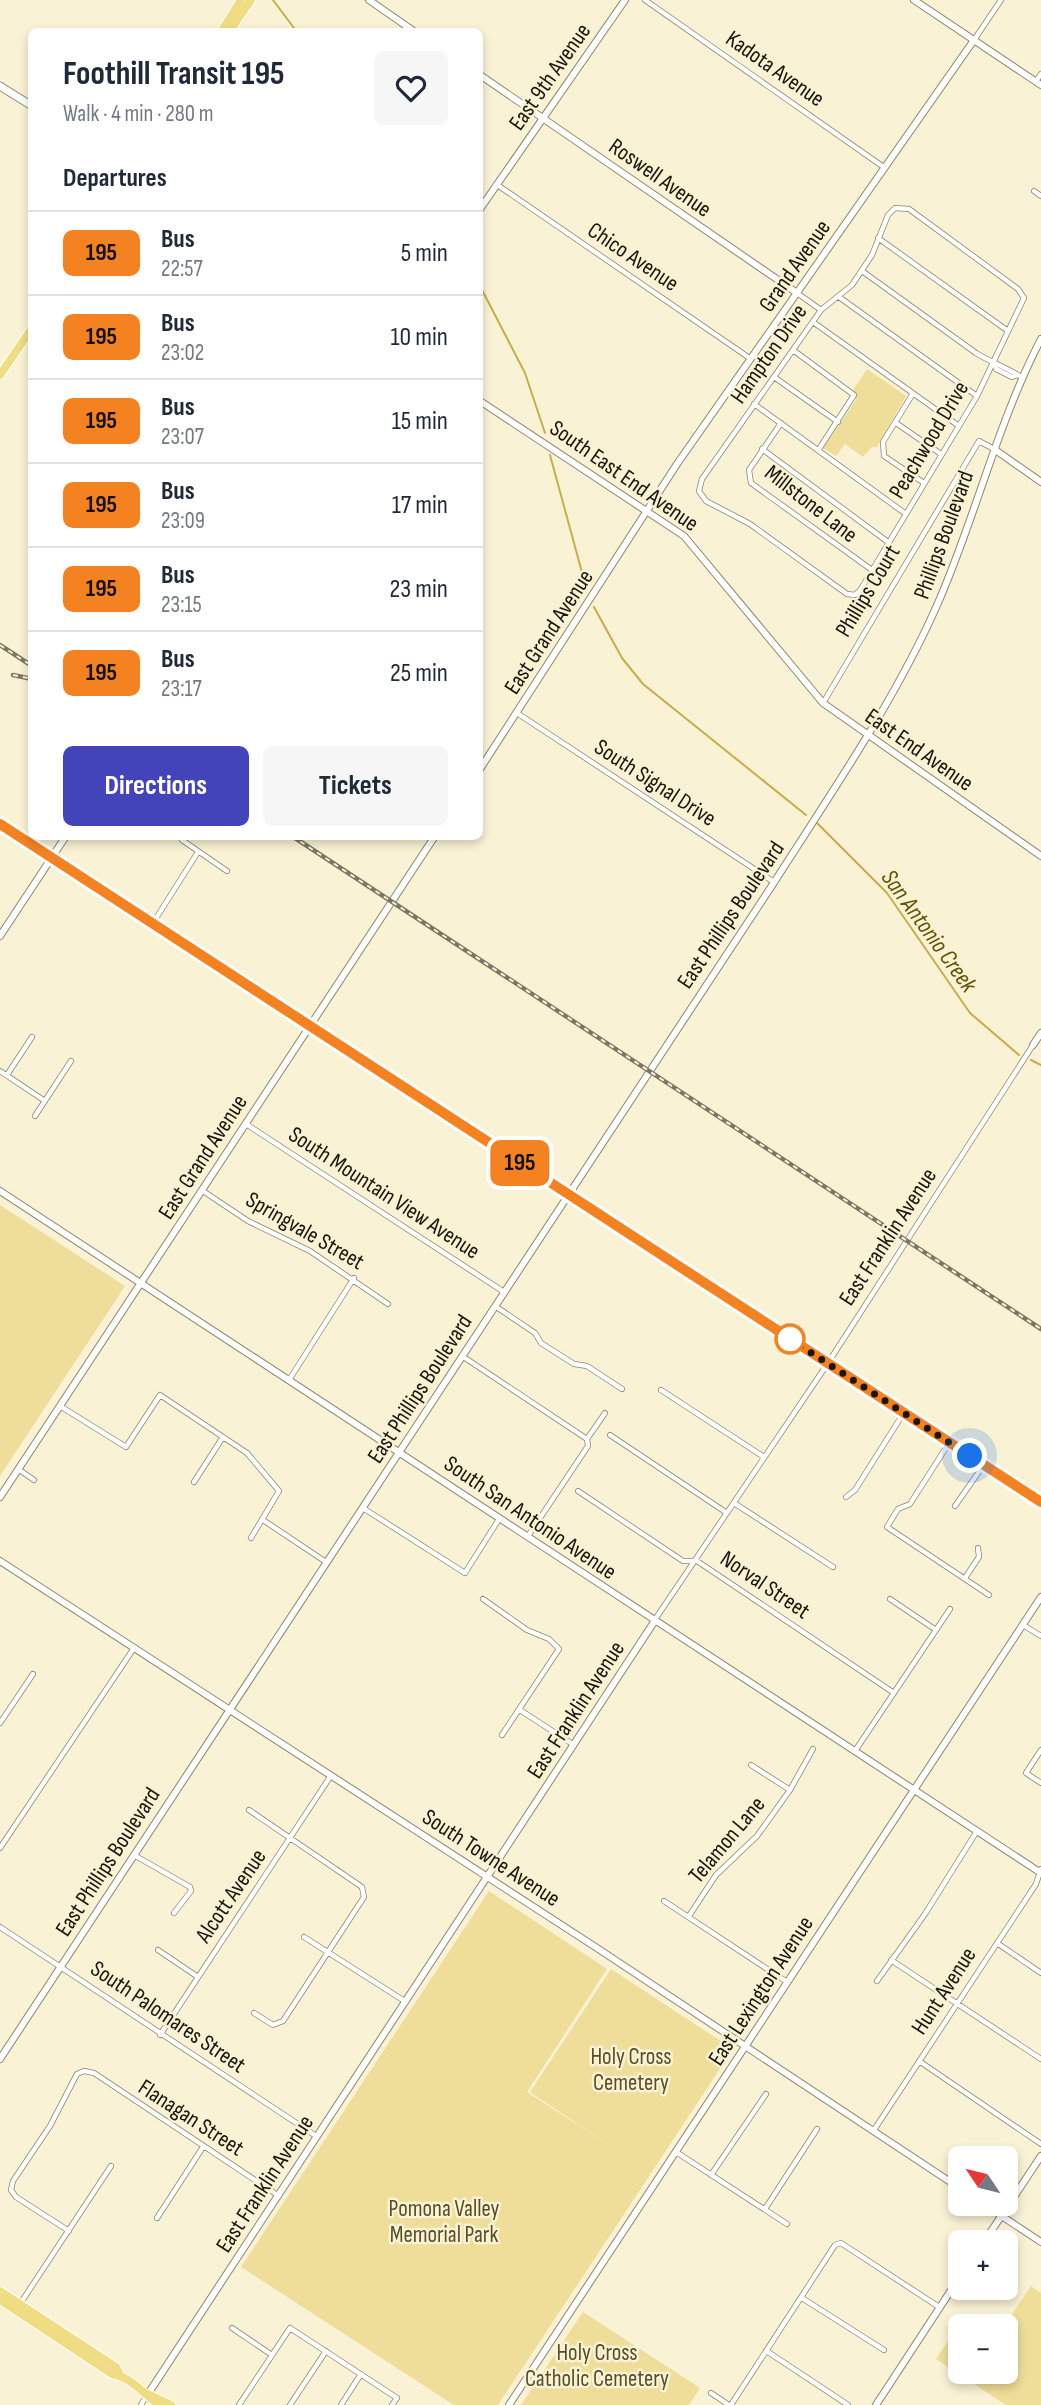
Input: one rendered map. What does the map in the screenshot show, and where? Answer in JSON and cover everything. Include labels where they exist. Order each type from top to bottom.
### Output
[{"type":"main road","points":[[224,28],[241,0]]},
{"type":"main road","points":[[232,28],[251,0]]},
{"type":"main road","points":[[2,90],[28,104]]},
{"type":"main road","points":[[0,375],[28,334]]},
{"type":"main road","points":[[0,824],[1041,1502]]},
{"type":"main road","points":[[0,2291],[18,2307],[116,2367],[120,2375],[148,2394],[171,2405]]},
{"type":"main road","points":[[0,2300],[18,2307]]},
{"type":"main road","points":[[148,2394],[159,2405]]},
{"type":"street","points":[[369,0],[409,28]]},
{"type":"street","name":"East 9th Avenue","points":[[483,204],[625,0]]},
{"type":"street","name":"Kadota Avenue","points":[[645,0],[885,167]]},
{"type":"street","points":[[914,0],[1039,83],[1041,74]]},
{"type":"street","points":[[974,40],[1001,0]]},
{"type":"street","name":"Grand Avenue","points":[[647,513],[677,464],[974,40]]},
{"type":"street","name":"Roswell Avenue","points":[[483,77],[821,310]]},
{"type":"street","name":"Chico Avenue","points":[[495,184],[751,359]]},
{"type":"street","points":[[1034,191],[1041,195]]},
{"type":"street","name":"Hampton Drive","points":[[855,595],[841,591],[750,524],[706,501],[699,491],[702,479],[821,310],[839,296],[862,271],[888,215],[895,208],[909,209],[1018,289],[1024,298]]},
{"type":"street","points":[[878,238],[1008,331]]},
{"type":"street","points":[[862,271],[994,364],[1006,366],[1019,376]]},
{"type":"street","points":[[839,296],[976,396]]},
{"type":"street","name":"Peachwood Drive","points":[[855,595],[959,426],[994,364],[1024,298]]},
{"type":"street","points":[[813,322],[959,426]]},
{"type":"street","name":"Phillips Boulevard","points":[[866,735],[939,601],[1019,376],[1041,340]]},
{"type":"street","points":[[793,350],[854,395],[820,449]]},
{"type":"street","points":[[774,377],[838,422]]},
{"type":"street","points":[[912,395],[883,442],[884,456],[924,483]]},
{"type":"street","name":"South East End Avenue","points":[[483,403],[684,536],[788,662]]},
{"type":"street","points":[[754,404],[906,513]]},
{"type":"street","name":"Millstone Lane","points":[[781,423],[749,470],[751,483],[872,570]]},
{"type":"street","points":[[896,423],[942,454]]},
{"type":"street","name":"Phillips Court","points":[[823,703],[979,441],[994,449]]},
{"type":"street","points":[[762,449],[889,542]]},
{"type":"street","points":[[994,449],[1041,482]]},
{"type":"street","name":"East Grand Avenue","points":[[483,764],[647,513]]},
{"type":"street","name":"East End Avenue","points":[[788,662],[823,703],[1041,856]]},
{"type":"street","name":"South Signal Drive","points":[[517,713],[774,882]]},
{"type":"street","name":"East Phillips Boulevard","points":[[0,2059],[774,882],[866,735]]},
{"type":"street","points":[[0,936],[64,840]]},
{"type":"street","points":[[182,840],[228,872]]},
{"type":"street","name":"East Grand Avenue","points":[[0,1497],[432,840]]},
{"type":"street","points":[[153,923],[198,852]]},
{"type":"street","points":[[1033,1045],[1041,1033]]},
{"type":"street","points":[[7,1075],[32,1037]]},
{"type":"street","name":"East Franklin Avenue","points":[[148,2394],[654,1622],[828,1363],[1033,1045]]},
{"type":"street","points":[[35,1116],[71,1061]]},
{"type":"street","points":[[0,1070],[45,1101]]},
{"type":"street","name":"South Mountain View Avenue","points":[[246,1124],[504,1292]]},
{"type":"street","name":"South San Antonio Avenue","points":[[0,1191],[654,1622],[1041,1872]]},
{"type":"street","name":"Springvale Street","points":[[203,1191],[248,1221],[310,1251],[354,1278],[388,1304]]},
{"type":"street","points":[[289,1381],[354,1278]]},
{"type":"street","points":[[495,1306],[535,1333],[541,1343],[574,1364],[587,1366],[622,1389]]},
{"type":"street","points":[[462,1356],[587,1439]]},
{"type":"street","points":[[661,1390],[764,1457]]},
{"type":"street","points":[[60,1406],[126,1447],[160,1395],[247,1453],[279,1492],[251,1538]]},
{"type":"street","points":[[527,1536],[588,1446],[587,1439],[605,1413]]},
{"type":"street","points":[[846,1497],[855,1490],[904,1413]]},
{"type":"street","points":[[610,1435],[727,1513]]},
{"type":"street","points":[[194,1482],[223,1437]]},
{"type":"street","points":[[949,1443],[910,1504],[898,1509],[887,1527],[989,1595]]},
{"type":"street","points":[[955,1506],[984,1465]]},
{"type":"street","points":[[18,1469],[34,1480]]},
{"type":"street","name":"Norval Street","points":[[578,1491],[684,1561],[697,1561],[894,1692]]},
{"type":"street","points":[[734,1503],[832,1567]]},
{"type":"street","points":[[362,1507],[465,1573],[499,1519]]},
{"type":"street","points":[[262,1520],[326,1562]]},
{"type":"street","points":[[965,1578],[979,1557],[978,1548]]},
{"type":"street","name":"South Towne Avenue","points":[[0,1561],[747,2046],[948,2180]]},
{"type":"street","name":"East Lexington Avenue","points":[[509,2405],[1041,1597]]},
{"type":"street","points":[[482,1599],[527,1630],[549,1639],[559,1649],[502,1735]]},
{"type":"street","points":[[890,1599],[936,1630]]},
{"type":"street","points":[[855,1751],[950,1609]]},
{"type":"street","points":[[1023,1625],[1041,1636]]},
{"type":"street","points":[[0,1848],[134,1648]]},
{"type":"street","points":[[0,1723],[33,1674]]},
{"type":"street","points":[[520,1710],[574,1745]]},
{"type":"street","name":"Telamon Lane","points":[[689,1916],[716,1875],[757,1836],[790,1790],[813,1749]]},
{"type":"street","points":[[1041,1750],[1026,1773],[1032,1780],[1041,1783]]},
{"type":"street","points":[[751,1765],[790,1790]]},
{"type":"street","name":"Alcott Avenue","points":[[160,2035],[330,1777]]},
{"type":"street","points":[[249,1810],[365,1892],[364,1898],[283,2021],[274,2025],[254,2013]]},
{"type":"street","points":[[877,1981],[925,1914],[977,1831]]},
{"type":"street","points":[[134,1855],[190,1886],[191,1891],[174,1913]]},
{"type":"street","name":"Hunt Avenue","points":[[874,2130],[1041,1872]]},
{"type":"street","points":[[664,1901],[787,1982]]},
{"type":"street","name":"South Palomares Street","points":[[0,1927],[316,2136]]},
{"type":"street","points":[[304,1937],[406,2002]]},
{"type":"street","points":[[997,1942],[1041,1973]]},
{"type":"street","points":[[158,1950],[198,1977]]},
{"type":"street","points":[[891,1960],[1041,2059]]},
{"type":"street","points":[[919,2061],[1041,2144]]},
{"type":"street","name":"Flanagan Street","points":[[69,2231],[16,2197],[11,2190],[13,2181],[50,2126],[77,2074],[84,2071],[94,2073],[279,2196]]},
{"type":"street","points":[[711,2175],[766,2094]]},
{"type":"street","points":[[765,2209],[817,2129]]},
{"type":"street","points":[[157,2218],[203,2147]]},
{"type":"street","points":[[676,2152],[787,2224]]},
{"type":"street","points":[[1018,2190],[1041,2156]]},
{"type":"street","points":[[18,2307],[111,2166]]},
{"type":"street","points":[[992,2230],[1001,2216],[1041,2242]]},
{"type":"street","points":[[711,2393],[730,2405],[768,2352],[835,2245],[841,2243],[939,2307]]},
{"type":"street","points":[[876,2405],[948,2294]]},
{"type":"street","points":[[802,2298],[884,2350]]},
{"type":"street","points":[[232,2328],[272,2355]]},
{"type":"street","points":[[239,2405],[290,2328],[397,2398],[392,2405]]},
{"type":"street","points":[[290,2405],[326,2351]]},
{"type":"street","points":[[768,2352],[848,2405]]},
{"type":"street","points":[[341,2405],[361,2374]]},
{"type":"street","points":[[141,2405],[148,2394]]},
{"type":"green space","points":[[867,369],[906,396],[877,447],[872,447],[863,457],[845,444],[836,456],[823,448],[856,400],[853,390]]},
{"type":"green space","points":[[0,1205],[125,1286],[0,1476]]},
{"type":"green space","name":"Pomona Valley Memorial Park","points":[[489,1891],[607,1969],[527,2092],[609,2145],[530,2092],[611,1969],[733,2049],[498,2405],[454,2405],[241,2267]]},
{"type":"green space","points":[[1031,2286],[1041,2293],[1041,2405],[1006,2405],[974,2384],[1018,2384],[1018,2314],[1012,2314]]},
{"type":"green space","name":"Holy Cross Catholic Cemetery","points":[[583,2312],[700,2388],[689,2405],[521,2405]]},
{"type":"green space","points":[[948,2341],[948,2367],[936,2359]]},
{"type":"waterway","name":"San Antonio Creek","points":[[273,0],[294,28]]},
{"type":"waterway","name":"San Antonio Creek","points":[[483,292],[525,373],[545,433]]},
{"type":"waterway","name":"San Antonio Creek","points":[[550,455],[586,587]]},
{"type":"waterway","name":"San Antonio Creek","points":[[594,607],[622,658],[643,684],[806,815]]},
{"type":"waterway","name":"San Antonio Creek","points":[[817,823],[887,893],[970,1013],[1019,1055]]},
{"type":"waterway","name":"San Antonio Creek","points":[[1031,1060],[1041,1065]]},
{"type":"railway","points":[[0,645],[28,663]]},
{"type":"railway","points":[[13,675],[28,678]]},
{"type":"railway","points":[[298,840],[1041,1329]]},
{"type":"bus line","name":"195","points":[[0,824],[1041,1502]]},
{"type":"route","points":[[790,1339],[970,1456]]},
{"type":"park label","name":"Holy Cross Cemetery","points":[[631,2070]]}]
